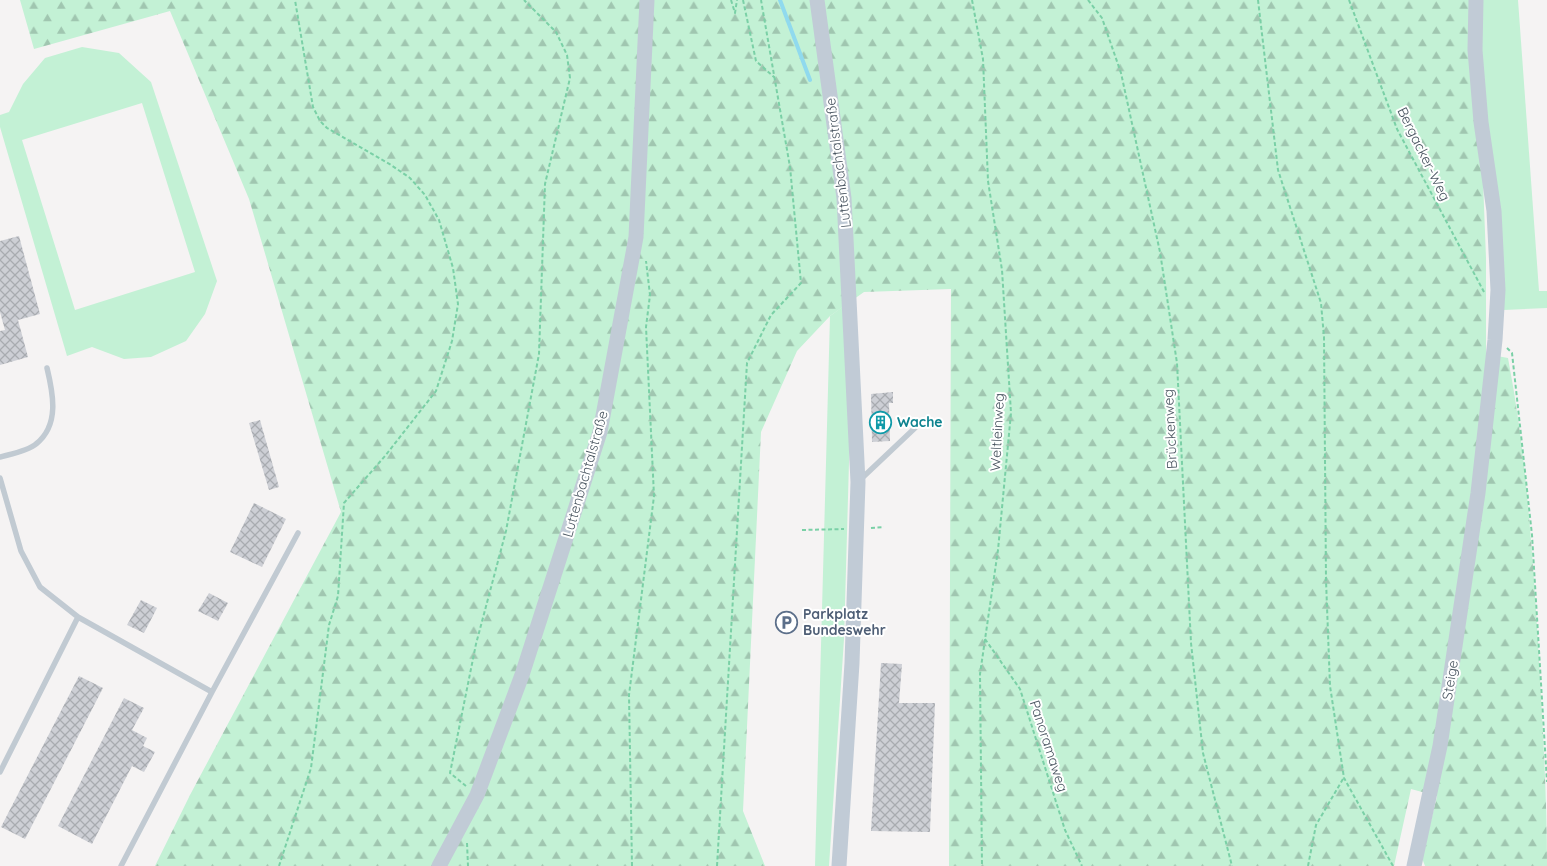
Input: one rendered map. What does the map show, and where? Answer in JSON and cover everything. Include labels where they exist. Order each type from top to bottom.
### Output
[{"type":"street","name":"Luttenbachtalstraße","points":[[439,866],[477,795],[522,675],[600,432],[636,237],[647,0]]},
{"type":"street","name":"Luttenbachtalstraße","points":[[817,0],[844,198],[858,482],[852,662],[839,866]]},
{"type":"street","name":"Steige","points":[[1414,866],[1440,746],[1478,494],[1495,340],[1497,309],[1494,211],[1481,122],[1475,50],[1476,0]]},
{"type":"lane","points":[[0,458],[36,445],[49,429],[54,398],[47,368]]},
{"type":"lane","points":[[858,482],[916,427]]},
{"type":"lane","points":[[0,478],[21,551],[40,587],[78,618],[212,692]]},
{"type":"lane","points":[[121,866],[298,533]]},
{"type":"lane","points":[[0,772],[78,618]]},
{"type":"path","points":[[279,866],[311,768],[329,625],[338,596],[344,503],[391,450],[436,390],[452,341],[458,304],[453,268],[439,220],[425,195],[404,174],[327,128],[320,121],[313,107],[295,0]]},
{"type":"path","points":[[477,795],[450,773],[476,644],[506,531],[539,354],[545,184],[570,78],[567,55],[556,32],[524,0]]},
{"type":"path","points":[[731,0],[735,12],[737,0]]},
{"type":"path","points":[[743,0],[756,62],[774,77]]},
{"type":"path","points":[[717,866],[747,363],[771,315],[801,283],[790,167],[761,0]]},
{"type":"path","name":"Weltleinweg","points":[[972,0],[982,59],[988,181],[1002,270],[1011,413],[998,550],[980,674],[982,866]]},
{"type":"path","name":"Brückenweg","points":[[1088,0],[1102,18],[1121,74],[1160,252],[1177,363],[1191,643],[1203,753],[1232,866]]},
{"type":"path","points":[[1258,0],[1278,170],[1321,303],[1324,337],[1326,580],[1330,686],[1344,778],[1393,866]]},
{"type":"path","name":"Bergacker-Weg","points":[[1349,0],[1397,129],[1490,302],[1497,309]]},
{"type":"path","points":[[632,866],[629,695],[654,496],[646,328],[650,295],[646,257]]},
{"type":"path","points":[[1495,340],[1502,343],[1512,353],[1532,535],[1547,782]]},
{"type":"path","points":[[802,530],[815,530]]},
{"type":"path","name":"Panoramaweg","points":[[985,639],[1020,689],[1065,830],[1082,866]]},
{"type":"path","points":[[1308,866],[1316,825],[1344,778]]},
{"type":"green space","points":[[20,0],[1476,0],[1486,258],[1486,354],[1508,358],[1524,464],[1538,643],[1547,866],[1425,866],[1422,858],[1437,796],[1411,789],[1394,866],[949,866],[951,289],[864,292],[830,316],[797,351],[761,432],[743,811],[765,866],[155,866],[190,795],[341,512],[249,199],[170,11],[34,49]]},
{"type":"green space","points":[[1476,0],[1518,0],[1539,291],[1547,291],[1547,308],[1504,310]]},
{"type":"green space","points":[[82,47],[119,53],[151,82],[217,281],[205,314],[186,341],[151,357],[124,359],[92,347],[67,356],[0,127],[0,115],[9,112],[23,84],[45,58]],"holes":[[[142,103],[195,272],[75,310],[22,140]]]},
{"type":"green space","points":[[845,305],[850,427],[844,639],[829,866],[815,866],[830,316]]},
{"type":"building","points":[[19,236],[40,314],[18,320],[28,357],[0,365],[0,331],[5,330],[0,312],[0,241]]},
{"type":"building","name":"Wache","points":[[893,392],[893,403],[889,403],[890,441],[872,442],[871,394]]},
{"type":"building","points":[[260,420],[279,487],[269,490],[249,423]]},
{"type":"building","points":[[254,503],[286,519],[262,567],[230,552]]},
{"type":"building","points":[[209,593],[228,603],[218,621],[198,611]]},
{"type":"building","points":[[141,600],[157,608],[144,633],[127,625]]},
{"type":"building","points":[[881,663],[902,664],[899,703],[935,703],[930,832],[871,831]]},
{"type":"building","points":[[79,676],[103,688],[25,839],[1,827]]},
{"type":"building","points":[[124,698],[144,708],[132,730],[147,738],[143,746],[155,752],[144,772],[132,766],[92,844],[58,826]]},
{"type":"waterway","points":[[780,0],[810,80]]},
{"type":"place","name":"Wache","points":[[881,422]]},
{"type":"place","name":"Parkplatz Bundeswehr","points":[[787,622]]}]
